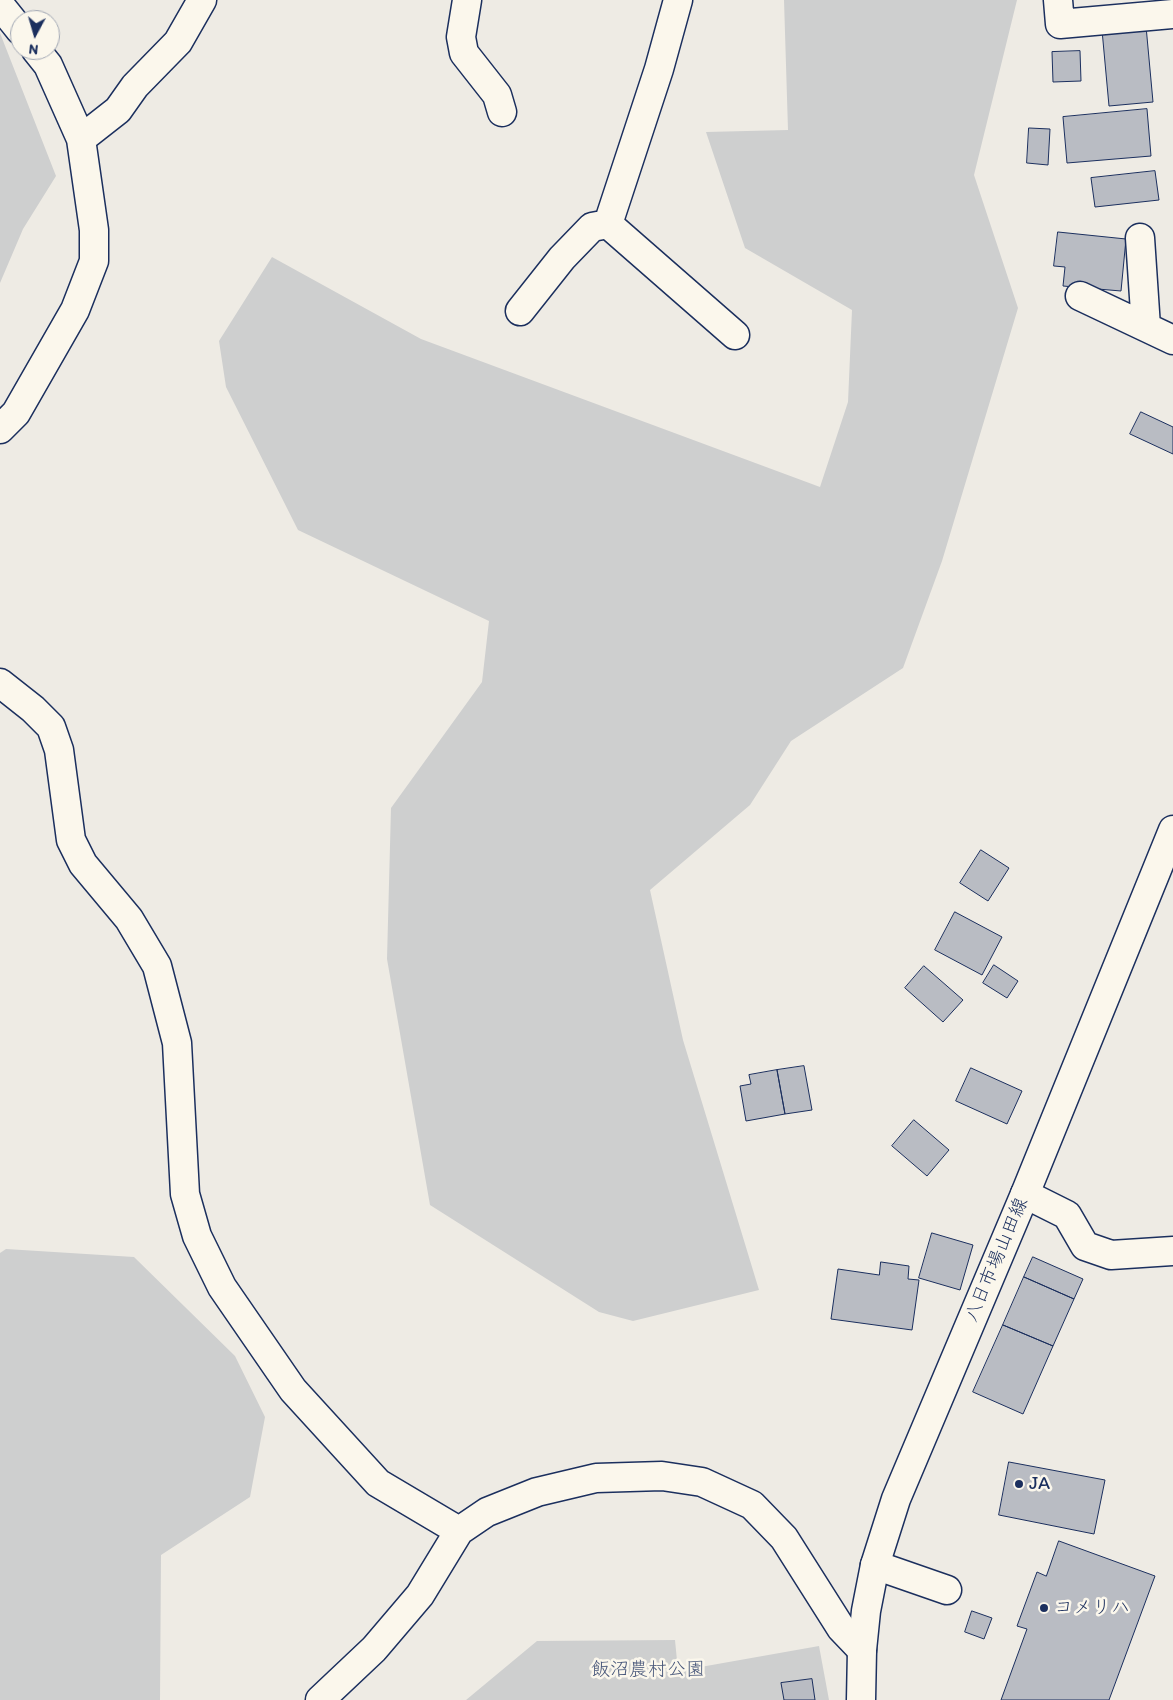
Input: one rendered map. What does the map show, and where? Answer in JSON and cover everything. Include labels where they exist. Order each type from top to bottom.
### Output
[{"type":"street","points":[[81,139],[118,110],[135,86],[178,42],[202,0]]},
{"type":"street","points":[[467,0],[461,37],[464,53],[497,94],[502,112]]},
{"type":"street","points":[[608,224],[659,68],[678,0]]},
{"type":"street","points":[[1058,0],[1060,24],[1173,14]]},
{"type":"street","points":[[0,5],[10,18]]},
{"type":"street","points":[[0,429],[16,413],[75,310],[94,261],[94,230],[81,139],[48,65],[44,60]]},
{"type":"street","points":[[520,312],[562,258],[592,227],[608,224]]},
{"type":"street","points":[[608,224],[735,335]]},
{"type":"street","points":[[1140,238],[1146,327]]},
{"type":"street","points":[[1080,296],[1173,340]]},
{"type":"street","points":[[0,684],[33,709],[51,726],[59,750],[71,840],[83,864],[129,919],[156,966],[176,1044],[185,1194],[197,1236],[222,1287],[293,1390],[378,1483],[459,1531]]},
{"type":"street","name":"八日市場山田線","points":[[861,1700],[862,1650],[866,1612],[875,1565],[896,1499],[1025,1194],[1173,830]]},
{"type":"street","points":[[1025,1194],[1067,1216],[1085,1246],[1111,1254],[1173,1251]]},
{"type":"street","points":[[320,1700],[374,1649],[420,1595],[459,1531],[487,1512],[537,1492],[596,1478],[662,1476],[702,1482],[752,1504],[784,1538],[841,1628],[862,1650]]},
{"type":"street","points":[[875,1565],[947,1590]]},
{"type":"green space","points":[[784,0],[1017,0],[974,175],[1018,308],[942,561],[903,668],[791,741],[750,805],[650,890],[683,1040],[759,1290],[633,1321],[599,1312],[430,1205],[387,959],[391,808],[482,682],[489,621],[298,530],[226,387],[219,341],[272,257],[421,339],[820,487],[848,402],[852,310],[745,248],[706,132],[788,130]]},
{"type":"green space","points":[[0,33],[56,176],[23,229],[0,283]]},
{"type":"green space","points":[[6,1249],[134,1257],[235,1356],[265,1417],[250,1497],[161,1555],[160,1700],[0,1700],[0,1253]]},
{"type":"green space","name":"飯沼農村公園","points":[[675,1640],[678,1671],[819,1646],[829,1700],[466,1700],[537,1641]]},
{"type":"building","points":[[1146,26],[1153,102],[1109,106],[1102,30]]},
{"type":"building","points":[[1080,51],[1081,81],[1053,82],[1052,52]]},
{"type":"building","points":[[1147,109],[1151,156],[1067,163],[1063,117]]},
{"type":"building","points":[[1029,128],[1050,129],[1048,165],[1027,163]]},
{"type":"building","points":[[1155,171],[1159,200],[1095,207],[1091,178]]},
{"type":"building","points":[[1058,232],[1126,239],[1121,291],[1063,286],[1065,267],[1054,266]]},
{"type":"building","points":[[1141,412],[1173,427],[1173,454],[1130,434]]},
{"type":"building","points":[[981,850],[1009,868],[988,901],[960,883]]},
{"type":"building","points":[[955,912],[1002,937],[982,975],[935,950]]},
{"type":"building","points":[[994,965],[1018,981],[1007,998],[983,983]]},
{"type":"building","points":[[924,966],[963,1000],[943,1022],[905,988]]},
{"type":"building","points":[[804,1066],[812,1110],[785,1114],[777,1070]]},
{"type":"building","points":[[971,1068],[1022,1091],[1007,1124],[956,1101]]},
{"type":"building","points":[[777,1070],[785,1114],[746,1121],[740,1086],[751,1084],[749,1075]]},
{"type":"building","points":[[914,1120],[949,1150],[927,1176],[892,1146]]},
{"type":"building","points":[[932,1233],[973,1245],[960,1290],[919,1278]]},
{"type":"building","points":[[1033,1257],[1083,1279],[1074,1299],[1024,1277]]},
{"type":"building","points":[[881,1262],[909,1266],[908,1279],[919,1280],[912,1330],[831,1319],[838,1269],[879,1275]]},
{"type":"building","points":[[1024,1277],[1074,1299],[1053,1346],[1003,1325]]},
{"type":"building","points":[[1003,1325],[1053,1346],[1023,1414],[973,1392]]},
{"type":"building","points":[[1009,1462],[1105,1480],[1094,1534],[999,1515]]},
{"type":"building","points":[[1059,1541],[1155,1576],[1109,1700],[1001,1700],[1027,1629],[1017,1626],[1037,1572],[1046,1576]]},
{"type":"building","points":[[972,1611],[992,1618],[984,1639],[965,1632]]},
{"type":"building","points":[[812,1679],[815,1700],[784,1700],[781,1683]]},
{"type":"place","name":"JA","points":[[1019,1484]]},
{"type":"place","name":"コメリハ","points":[[1044,1608]]}]
